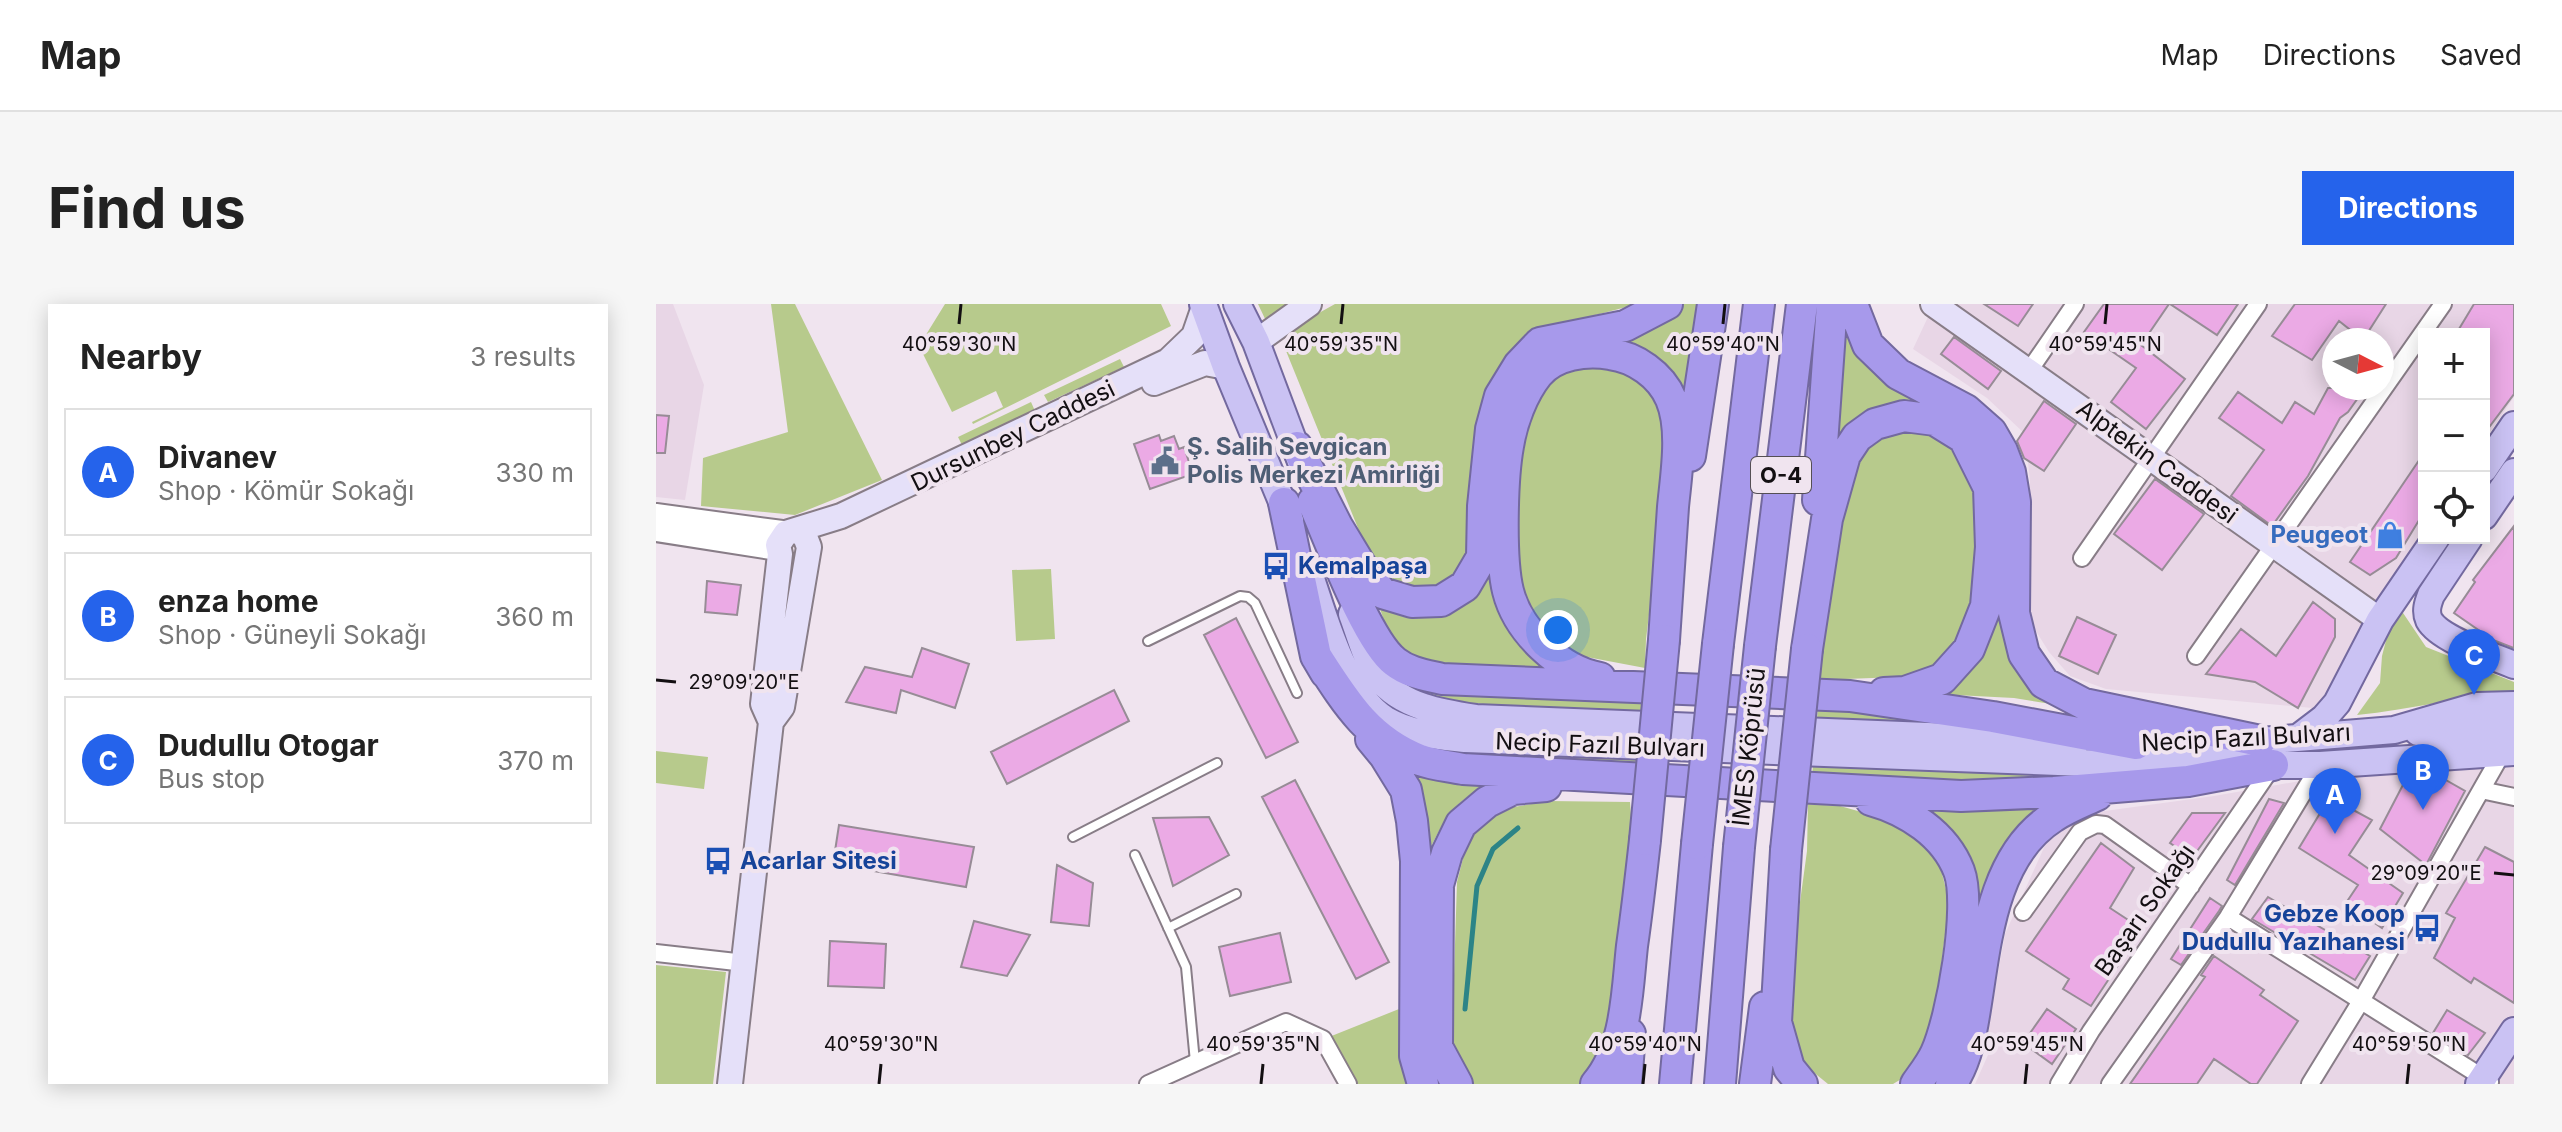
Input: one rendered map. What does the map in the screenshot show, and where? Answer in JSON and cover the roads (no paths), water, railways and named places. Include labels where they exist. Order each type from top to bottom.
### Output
[{"type":"highway","points":[[1297,447],[1337,526],[1382,593],[1412,602],[1441,601],[1465,586],[1482,557],[1483,506],[1491,429],[1500,396],[1519,365],[1540,343],[1625,326],[1667,304]]},
{"type":"highway","points":[[1664,640],[1713,304]]},
{"type":"highway","name":"İMES Köprüsü","points":[[1675,1084],[1718,644],[1759,304]]},
{"type":"highway","name":"İMES Köprüsü","points":[[1720,1084],[1739,847],[1760,646],[1802,304]]},
{"type":"highway","points":[[1755,1084],[1786,850],[1807,649],[1832,304]]},
{"type":"highway","points":[[1852,304],[1868,345],[1898,374],[1966,410],[1991,432],[2002,451],[2010,472],[2015,502],[2014,613],[2024,654],[2044,683],[2084,704],[2266,753]]},
{"type":"highway","points":[[1626,1084],[1678,439],[1671,399],[1656,377],[1636,362],[1616,354],[1590,351],[1561,358],[1539,373],[1520,403],[1507,447],[1503,557],[1508,593],[1522,623],[1558,660],[1585,676],[1649,687]]},
{"type":"highway","points":[[1807,649],[1827,519],[1845,455],[1857,437],[1875,424],[1904,416],[1935,420],[1964,438],[1989,488],[1991,547],[1986,606],[1969,649],[1942,679],[1905,692],[1850,696]]},
{"type":"highway","points":[[1298,503],[1316,656],[1347,712],[1385,756],[1406,790],[1416,861],[1415,1056],[1423,1084]]},
{"type":"highway","points":[[1298,503],[1376,639],[1393,661],[1415,674],[1442,679],[1850,696],[1993,717],[2136,744]]},
{"type":"highway","points":[[1316,656],[1353,713],[1395,748],[1423,761],[1463,769],[1961,796],[2188,781]]},
{"type":"highway","points":[[1951,1084],[1957,1076],[1972,1029],[1995,895],[2030,837],[2052,817],[2102,793],[2188,781],[2266,753]]},
{"type":"highway","points":[[1457,1084],[1437,1047],[1437,930],[1438,885],[1447,853],[1461,824],[1487,802],[1513,789],[1622,779]]},
{"type":"highway","points":[[1826,788],[1904,812],[1945,846],[1960,873],[1963,910],[1948,1019],[1936,1054],[1916,1084]]},
{"type":"highway","points":[[1596,1084],[1615,1050],[1624,1015],[1645,840]]},
{"type":"highway","points":[[1786,850],[1776,1022],[1789,1068],[1802,1084]]},
{"type":"main road","name":"Necip Fazıl Bulvarı","points":[[1237,304],[1256,342],[1297,447],[1298,503],[1340,660],[1367,702],[1386,719],[1417,732],[1465,739],[2136,765],[2266,753],[2299,737],[2394,730],[2477,706],[2514,705]]},
{"type":"main road","points":[[1256,342],[1309,304]]},
{"type":"main road","name":"Alptekin Caddesi","points":[[1933,304],[2380,620]]},
{"type":"main road","name":"Necip Fazıl Bulvarı","points":[[1204,306],[1226,367],[1298,503],[1368,658],[1380,679],[1397,693],[1433,712],[1476,718],[2136,744],[2266,753],[2320,765],[2507,754]]},
{"type":"main road","name":"Dursunbey Caddesi","points":[[793,545],[841,516],[1168,361],[1194,336],[1204,306]]},
{"type":"main road","name":"Dursunbey Caddesi","points":[[793,545],[823,537],[1183,369],[1205,363],[1226,367]]},
{"type":"main road","points":[[2490,460],[2514,425]]},
{"type":"main road","points":[[2490,507],[2514,472]]},
{"type":"main road","points":[[2299,737],[2324,718],[2337,703],[2380,620],[2432,544]]},
{"type":"main road","points":[[2465,544],[2431,595],[2427,604],[2429,620],[2443,634],[2514,665]]},
{"type":"main road","points":[[730,1084],[771,722],[763,704],[793,545]]},
{"type":"main road","points":[[2394,730],[2443,733],[2514,729]]},
{"type":"main road","points":[[2485,1082],[2514,1031]]},
{"type":"street","points":[[2029,371],[2075,304]]},
{"type":"street","points":[[2082,558],[2258,304]]},
{"type":"street","points":[[2196,656],[2443,304]]},
{"type":"street","points":[[656,514],[793,545]]},
{"type":"street","points":[[656,531],[793,545]]},
{"type":"street","name":"Başarı Sokağı","points":[[2059,1084],[2091,1031],[2191,886],[2266,753]]},
{"type":"street","points":[[2310,1084],[2481,790],[2507,754]]},
{"type":"street","points":[[2110,1084],[2228,917],[2320,765]]},
{"type":"street","points":[[2481,790],[2514,797]]},
{"type":"street","points":[[2023,912],[2080,832],[2096,824],[2105,825],[2191,886]]},
{"type":"street","points":[[2228,917],[2485,1082]]},
{"type":"street","points":[[656,953],[745,963]]},
{"type":"street","points":[[1148,1084],[1286,1022],[1323,1039],[1348,1084]]},
{"type":"lane","points":[[1148,641],[1240,596],[1248,597],[1255,603],[1297,693]]},
{"type":"lane","points":[[1073,837],[1217,763]]},
{"type":"lane","points":[[1135,855],[1186,967],[1195,1062]]},
{"type":"lane","points":[[1168,928],[1236,894]]},
{"type":"waterway","points":[[1465,1009],[1477,886],[1493,849],[1518,828]]},
{"type":"place","name":"Ş. Salih Sevgican Polis Merkezi Amirliği","points":[[1165,461]]},
{"type":"place","name":"Peugeot","points":[[2390,535]]},
{"type":"place","name":"Kemalpaşa","points":[[1276,566]]},
{"type":"place","name":"Dudullu Otogar","points":[[2474,695]]},
{"type":"place","name":"enza home","points":[[2423,810]]},
{"type":"place","name":"Divanev","points":[[2335,834]]},
{"type":"place","name":"Acarlar Sitesi","points":[[718,861]]},
{"type":"place","name":"Gebze Koop Dudullu Yazıhanesi","points":[[2427,928]]}]
